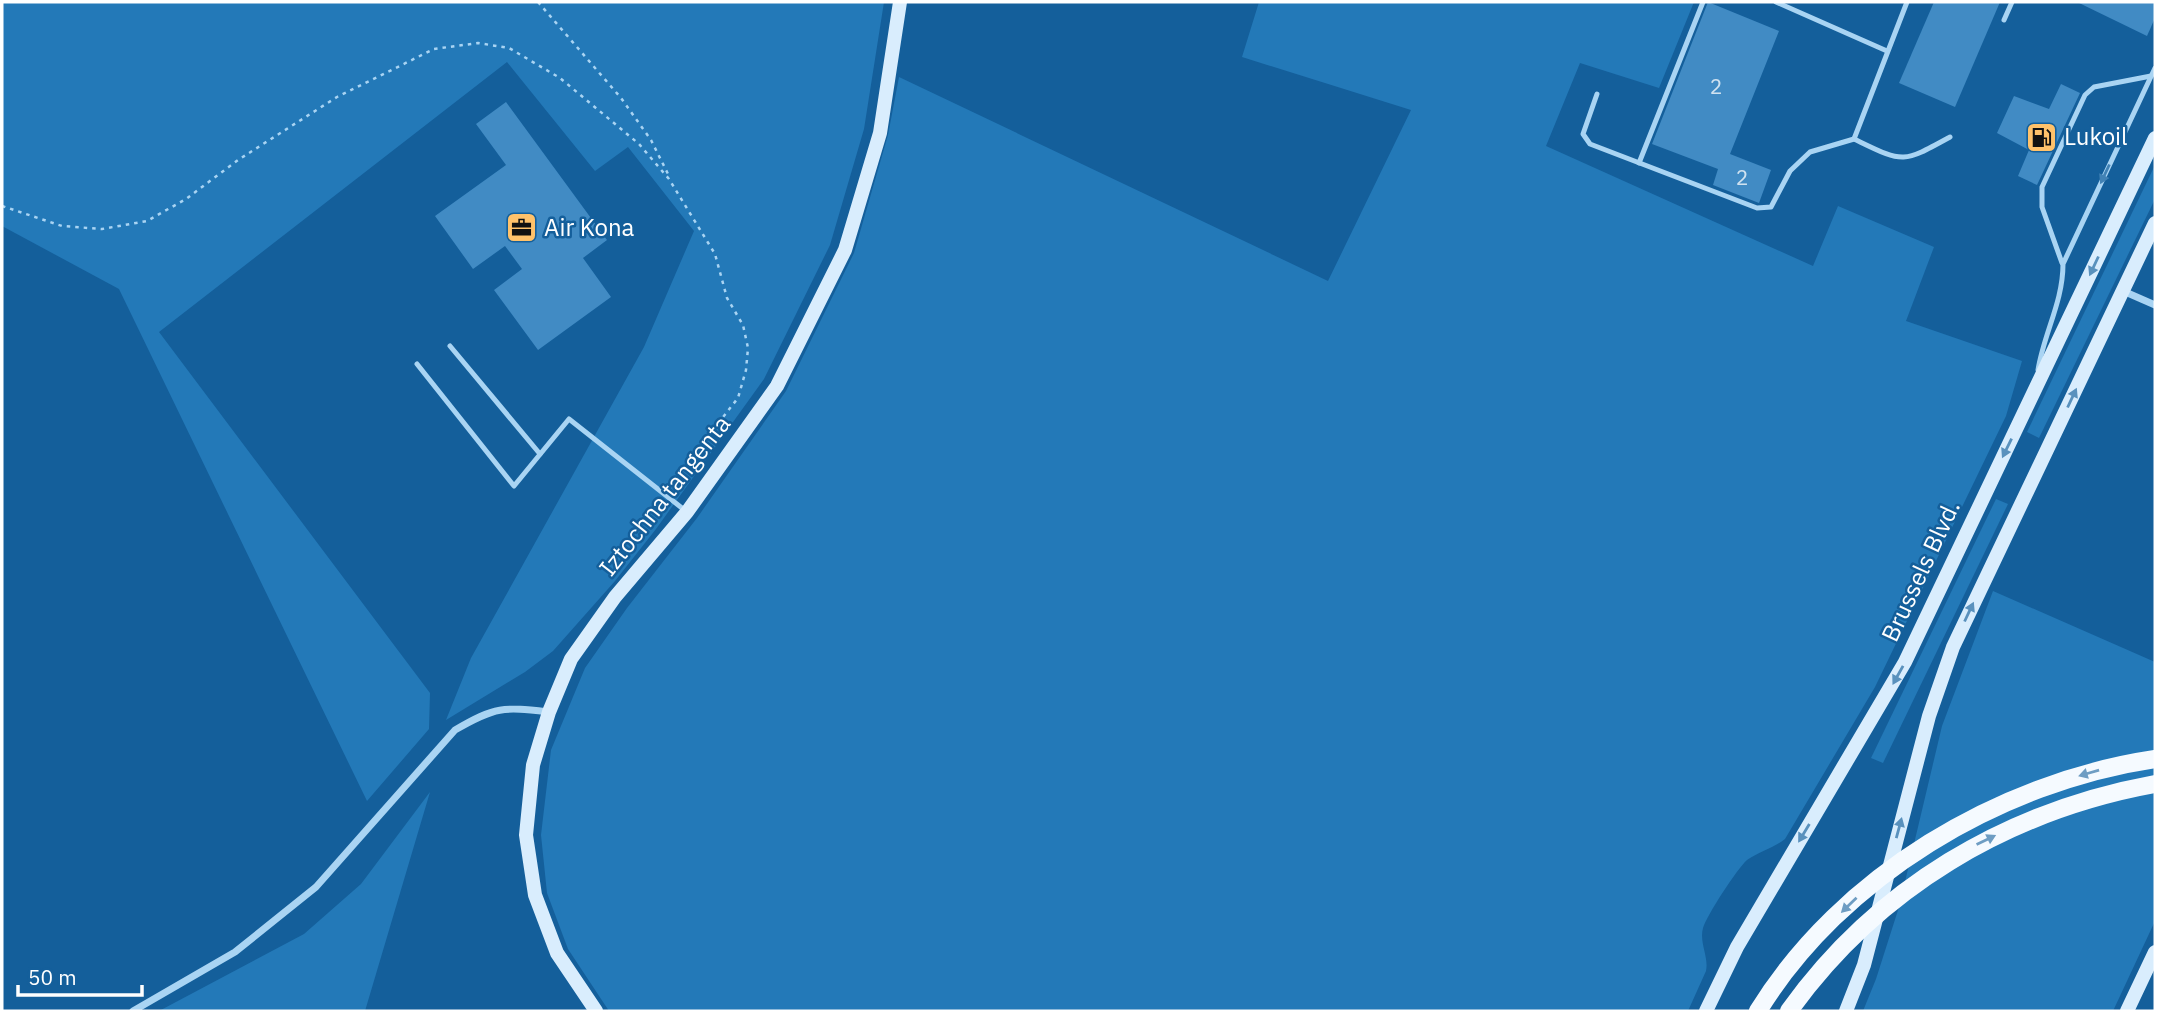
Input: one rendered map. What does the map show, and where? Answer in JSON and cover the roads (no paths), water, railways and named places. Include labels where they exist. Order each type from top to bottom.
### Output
[{"type":"main road","name":"Iztochna tangenta","points":[[596,1011],[557,953],[535,895],[526,835],[533,765],[549,712],[571,659],[615,597],[687,512],[778,386],[845,250],[880,133],[900,2]]},
{"type":"main road","name":"Brussels Blvd.","points":[[1706,1011],[1737,947],[1905,662],[2155,138]]},
{"type":"main road","points":[[1846,1011],[1864,965],[1929,716],[1953,647],[2155,223]]},
{"type":"main road","points":[[1758,1011],[1795,962],[1829,924],[1863,892],[1918,850],[1992,809],[2054,783],[2115,766],[2155,759]]},
{"type":"main road","points":[[1789,1011],[1827,961],[1854,934],[1917,883],[1970,848],[2061,808],[2155,783]]},
{"type":"main road","points":[[2127,1011],[2155,952]]},
{"type":"street","points":[[2123,291],[2155,304]]},
{"type":"street","points":[[133,1011],[235,952],[316,887],[456,730],[483,713],[509,707],[549,712]]},
{"type":"lane","points":[[1639,163],[1703,2]]},
{"type":"lane","points":[[1776,2],[1887,51]]},
{"type":"lane","points":[[1854,139],[1907,2]]},
{"type":"lane","points":[[2004,20],[2012,2]]},
{"type":"lane","points":[[2037,387],[2041,356],[2060,295],[2063,264],[2155,68]]},
{"type":"lane","points":[[2063,264],[2042,207],[2042,187],[2085,95],[2094,87],[2151,76]]},
{"type":"lane","points":[[1597,94],[1583,134],[1590,144],[1757,208],[1770,208],[1790,171],[1810,152],[1854,139],[1894,158],[1915,156],[1950,137]]},
{"type":"lane","points":[[450,346],[540,454]]},
{"type":"lane","points":[[417,364],[514,486],[569,419],[687,512]]},
{"type":"place","name":"Lukoil","points":[[2041,137]]},
{"type":"place","name":"Air Kona","points":[[521,228]]}]
